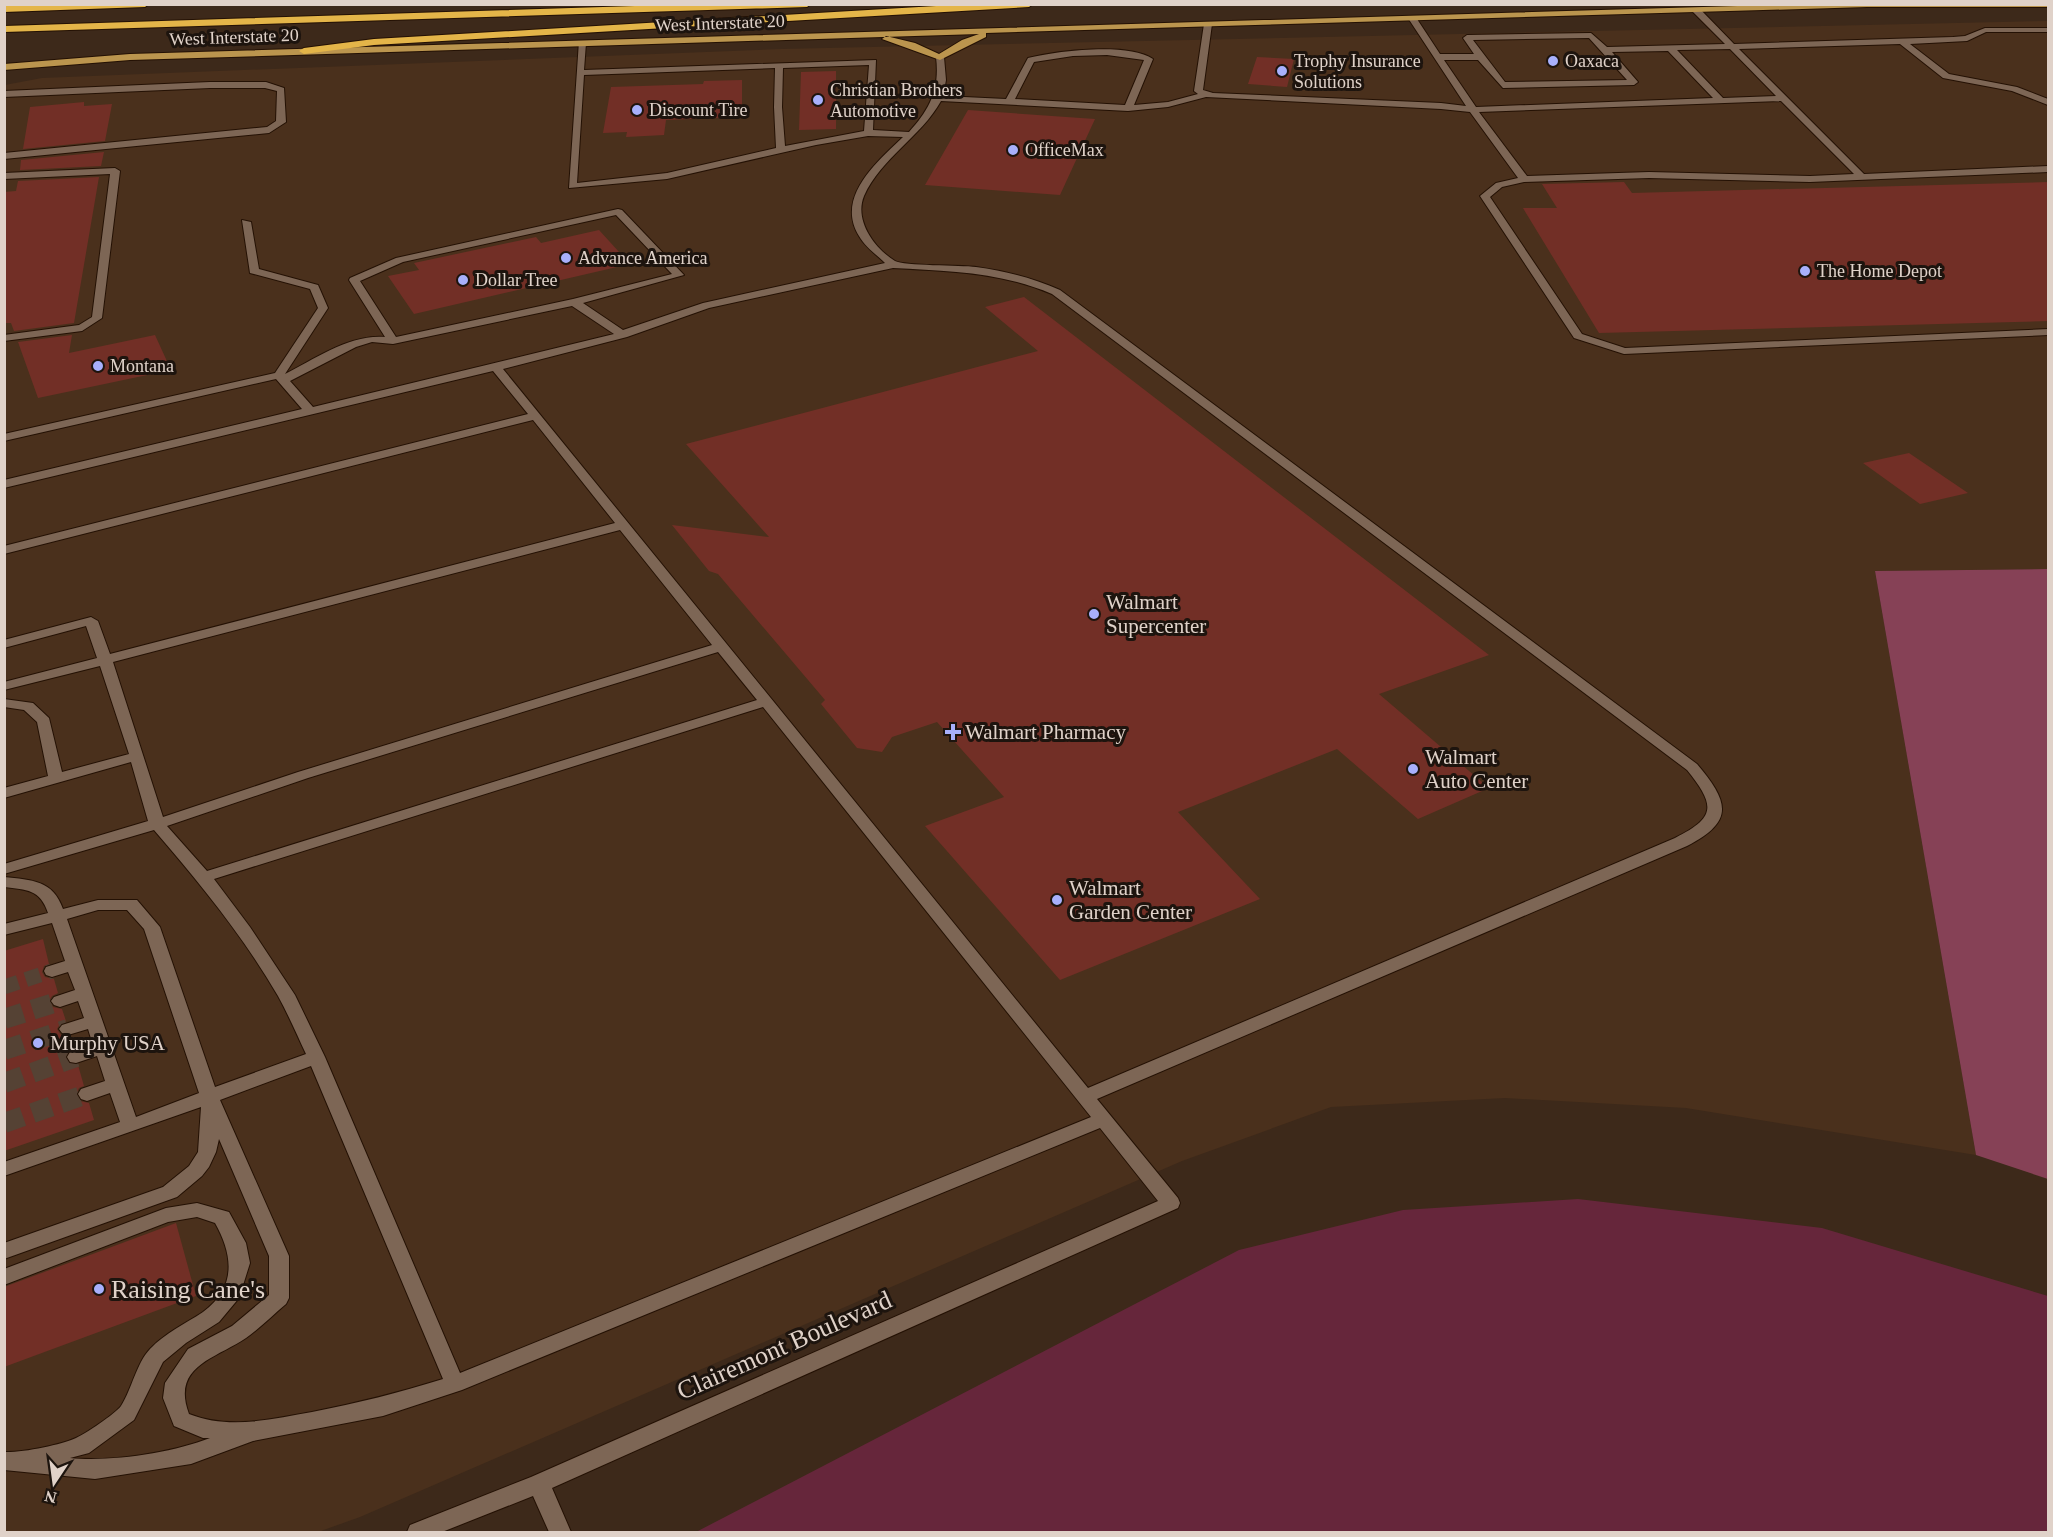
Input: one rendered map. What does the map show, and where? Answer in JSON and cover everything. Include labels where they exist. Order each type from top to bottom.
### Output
[{"type":"highway","points":[[4,9],[145,4]]},
{"type":"highway","points":[[4,29],[807,4]]},
{"type":"highway","points":[[304,51],[385,42],[1029,4]]},
{"type":"main road","name":"West Interstate 20","points":[[4,67],[118,58],[304,51],[1866,5],[2049,5]]},
{"type":"main road","points":[[856,35],[912,45],[940,57],[965,42],[1004,30]]},
{"type":"street","points":[[1696,10],[1862,177]]},
{"type":"street","points":[[1412,18],[1473,110],[1524,179]]},
{"type":"street","points":[[1208,24],[1198,91],[1206,94],[1441,106],[1473,110],[1783,98]]},
{"type":"street","points":[[1605,50],[1953,40],[1967,38],[1985,30],[2049,30]]},
{"type":"street","points":[[1591,35],[1634,82],[1503,85],[1480,57],[1467,38],[1591,35]]},
{"type":"street","points":[[1903,42],[1946,76],[2014,89],[2049,102]]},
{"type":"street","points":[[582,43],[572,186],[667,176],[868,133],[912,135]]},
{"type":"street","points":[[1671,49],[1720,101]]},
{"type":"street","points":[[1009,102],[1031,60],[1044,56],[1083,53],[1138,55],[1149,59],[1128,108]]},
{"type":"street","points":[[893,265],[863,235],[858,223],[858,197],[868,179],[927,118],[938,98],[942,74],[940,57]]},
{"type":"street","points":[[1438,57],[1480,57]]},
{"type":"street","points":[[580,73],[873,62],[868,133]]},
{"type":"street","points":[[779,65],[778,107],[781,150]]},
{"type":"street","points":[[4,93],[210,85],[266,85],[281,90],[281,123],[269,130],[4,156]]},
{"type":"street","points":[[938,98],[1128,108],[1184,102],[1206,94]]},
{"type":"street","points":[[2049,169],[1810,179],[1649,176],[1524,179],[1498,185],[1485,196],[1578,336],[1624,351],[2049,332]]},
{"type":"street","points":[[4,176],[115,171],[97,318],[81,328],[4,338]]},
{"type":"street","points":[[4,438],[281,378],[352,345],[371,339],[393,341],[574,302],[679,275],[618,212],[400,260],[354,280],[393,341]]},
{"type":"street","points":[[246,222],[254,271],[314,287],[323,308],[281,378]]},
{"type":"street","points":[[4,484],[623,336],[680,313],[708,305],[893,265],[980,270],[1035,282],[1056,292],[1692,767],[1712,792],[1715,811],[1707,827],[1681,842],[1086,1096]]},
{"type":"street","points":[[574,302],[623,336]]},
{"type":"street","points":[[9,1462],[95,1470],[191,1455],[252,1432],[383,1407],[455,1384],[1105,1119],[495,366]]},
{"type":"street","points":[[281,378],[310,411]]},
{"type":"street","points":[[4,550],[535,416]]},
{"type":"street","points":[[4,686],[624,525]]},
{"type":"street","points":[[4,644],[91,621],[137,756],[157,824],[204,877],[244,931],[286,995],[316,1057],[455,1384]]},
{"type":"street","points":[[4,869],[157,824],[303,775],[722,646]]},
{"type":"street","points":[[204,877],[767,701]]},
{"type":"street","points":[[4,703],[28,706],[44,721],[56,779]]},
{"type":"street","points":[[4,793],[137,756]]},
{"type":"street","points":[[4,882],[33,885],[51,897],[130,1126]]},
{"type":"street","points":[[4,930],[98,905],[131,904],[152,927],[210,1098],[279,1256],[279,1298],[239,1332],[195,1355],[175,1383],[173,1398],[181,1420],[203,1429],[252,1432]]},
{"type":"street","points":[[52,971],[74,964]]},
{"type":"street","points":[[60,1001],[84,993]]},
{"type":"street","points":[[68,1029],[93,1021]]},
{"type":"street","points":[[76,1058],[103,1048]]},
{"type":"street","points":[[4,1168],[210,1098],[316,1057]]},
{"type":"street","points":[[87,1094],[116,1084]]},
{"type":"street","points":[[4,1251],[170,1192],[188,1179],[199,1168],[210,1148],[210,1098]]},
{"type":"street","name":"Clairemont Boulevard","points":[[418,1533],[538,1484],[1171,1203],[1105,1119]]},
{"type":"street","points":[[4,1277],[165,1215],[197,1210],[222,1217],[236,1243],[240,1263],[232,1292],[212,1316],[178,1337],[156,1356],[127,1414],[82,1446],[9,1462]]},
{"type":"street","points":[[538,1484],[560,1533]]},
{"type":"shaded area","points":[[2048,21],[2048,569],[1875,571],[1976,1155],[1686,1108],[1505,1098],[1331,1107],[1182,1161],[360,1517],[318,1532],[5,1532],[5,85],[42,78],[782,49]]},
{"type":"shaded area","points":[[2048,569],[2048,1179],[1976,1155],[1875,571]]},
{"type":"shaded area","points":[[1578,1199],[1822,1228],[2048,1296],[2048,1532],[696,1532],[1239,1250],[1403,1210]]},
{"type":"building","name":"Trophy Insurance Solutions","points":[[1257,57],[1294,59],[1287,87],[1248,84]]},
{"type":"building","name":"Christian Brothers Automotive","points":[[836,71],[836,129],[799,130],[801,72]]},
{"type":"building","points":[[742,80],[742,117],[666,120],[664,135],[626,137],[627,132],[603,133],[611,87],[703,84],[704,81]]},
{"type":"building","points":[[84,102],[84,106],[112,104],[105,141],[23,149],[30,107]]},
{"type":"building","name":"OfficeMax","points":[[968,110],[1095,119],[1060,195],[925,185]]},
{"type":"building","points":[[104,152],[101,166],[20,170],[21,160]]},
{"type":"building","points":[[99,177],[74,323],[14,331],[11,323],[4,323],[4,192],[16,191],[18,181]]},
{"type":"building","name":"The Home Depot","points":[[1624,182],[1632,193],[2049,182],[2049,321],[1599,333],[1523,208],[1557,208],[1542,184]]},
{"type":"building","name":"Dollar Tree","points":[[599,230],[630,264],[414,314],[388,276],[419,270],[414,263],[536,237],[541,243]]},
{"type":"building","name":"Walmart Supercenter","points":[[1024,297],[1489,655],[1379,694],[1489,788],[1418,819],[1337,749],[1178,812],[1260,899],[1060,980],[925,826],[1004,797],[937,722],[892,737],[882,752],[857,748],[821,704],[825,700],[718,574],[709,571],[672,525],[769,537],[686,444],[1038,351],[985,307]]},
{"type":"building","name":"Montana","points":[[72,335],[69,353],[155,335],[171,370],[38,398],[18,342]]},
{"type":"building","points":[[1909,453],[1968,493],[1920,504],[1863,463]]},
{"type":"building","name":"Murphy USA","points":[[43,939],[49,964],[44,966],[42,972],[45,977],[54,979],[58,993],[49,1001],[53,1007],[62,1009],[66,1021],[57,1029],[61,1035],[70,1037],[73,1049],[68,1051],[65,1058],[70,1064],[78,1065],[84,1086],[79,1088],[76,1095],[80,1101],[89,1103],[94,1120],[4,1151],[4,951]]},
{"type":"building","name":"Raising Cane's","points":[[176,1223],[196,1296],[4,1367],[4,1287]]},
{"type":"tunnel","points":[[4,987],[52,971]]},
{"type":"tunnel","points":[[4,1019],[60,1001]]},
{"type":"tunnel","points":[[4,1050],[68,1029]]},
{"type":"tunnel","points":[[4,1083],[76,1057]]},
{"type":"tunnel","points":[[4,1123],[87,1094]]},
{"type":"place","name":"Oaxaca","points":[[1553,61]]},
{"type":"place","name":"Trophy Insurance Solutions","points":[[1282,71]]},
{"type":"place","name":"Christian Brothers Automotive","points":[[818,100]]},
{"type":"place","name":"Discount Tire","points":[[637,110]]},
{"type":"place","name":"OfficeMax","points":[[1013,150]]},
{"type":"place","name":"Advance America","points":[[566,258]]},
{"type":"place","name":"The Home Depot","points":[[1805,271]]},
{"type":"place","name":"Dollar Tree","points":[[463,280]]},
{"type":"place","name":"Montana","points":[[98,366]]},
{"type":"place","name":"Walmart Supercenter","points":[[1094,614]]},
{"type":"place","name":"Walmart Pharmacy","points":[[953,732]]},
{"type":"place","name":"Walmart Auto Center","points":[[1413,769]]},
{"type":"place","name":"Walmart Garden Center","points":[[1057,900]]},
{"type":"place","name":"Murphy USA","points":[[38,1043]]},
{"type":"place","name":"Raising Cane's","points":[[99,1289]]}]
